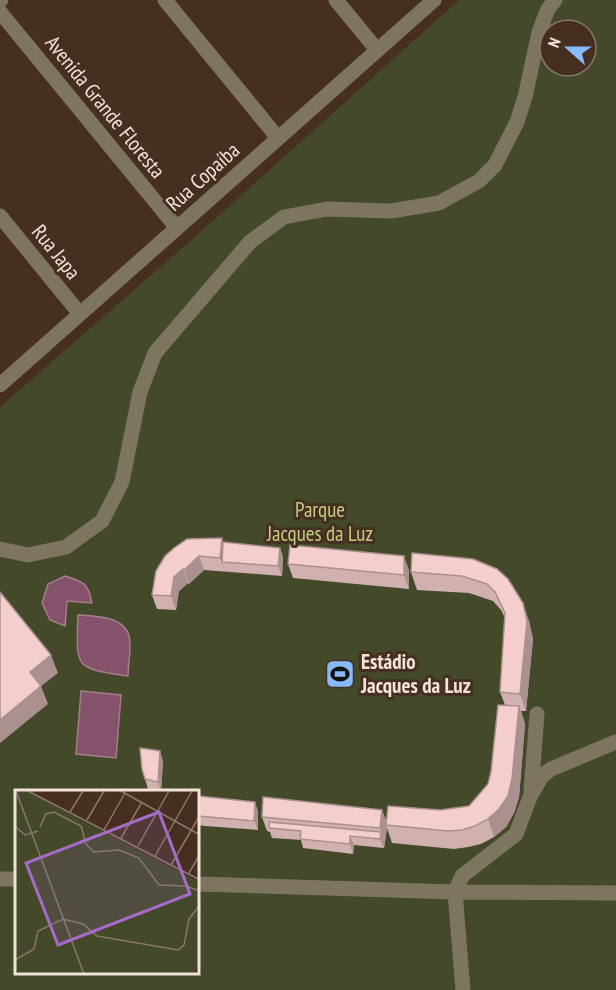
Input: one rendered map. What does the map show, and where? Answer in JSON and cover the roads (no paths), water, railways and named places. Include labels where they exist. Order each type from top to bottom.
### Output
[{"type":"street","points":[[165,0],[278,138]]},
{"type":"street","points":[[336,0],[377,50]]},
{"type":"street","name":"Rua Copaíba","points":[[0,385],[434,0]]},
{"type":"street","points":[[0,549],[28,555],[66,547],[102,521],[122,482],[140,392],[154,353],[250,242],[284,217],[327,209],[391,211],[440,203],[479,181],[495,165],[517,122],[525,97],[539,32],[548,9],[555,0]]},
{"type":"street","name":"Avenida Grande Floresta","points":[[0,12],[177,228]]},
{"type":"street","name":"Rua Japa","points":[[0,216],[80,314]]},
{"type":"street","points":[[530,797],[537,714]]},
{"type":"street","points":[[464,990],[455,892],[462,876],[516,834],[530,797],[542,776],[551,769],[616,742]]},
{"type":"street","points":[[200,884],[455,892],[616,893]]},
{"type":"place","name":"Estádio Jacques da Luz","points":[[340,674]]},
{"type":"park label","name":"Parque Jacques da Luz","points":[[320,522]]}]
